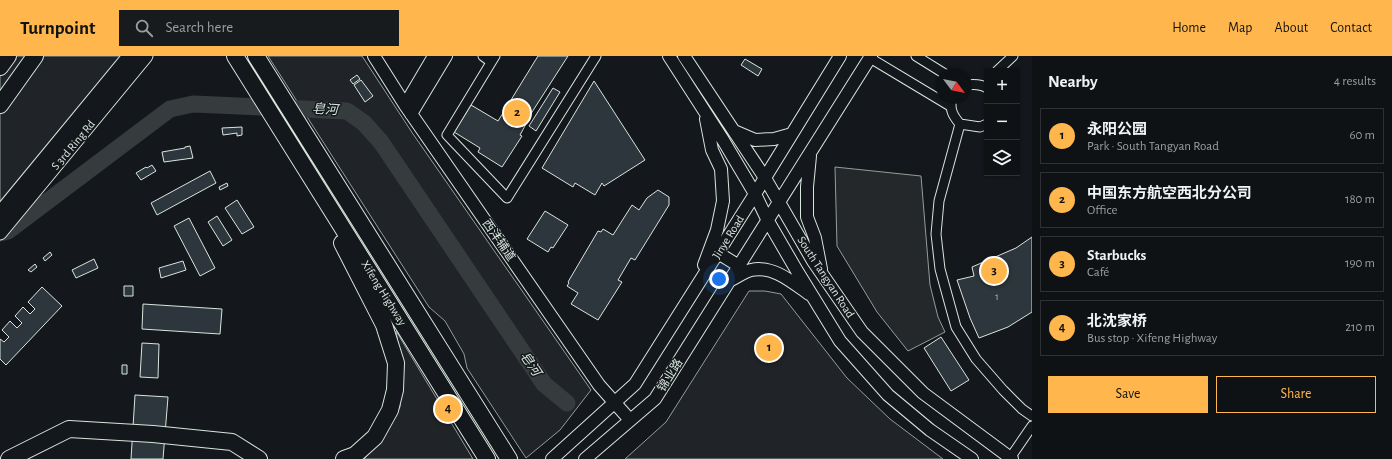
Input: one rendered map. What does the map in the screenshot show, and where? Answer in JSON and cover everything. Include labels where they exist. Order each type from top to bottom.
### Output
[{"type":"highway","points":[[0,68],[8,56]]},
{"type":"highway","points":[[0,110],[5,99],[35,56]]},
{"type":"highway","name":"S 3rd Ring Rd","points":[[0,215],[131,56]]},
{"type":"highway","name":"Xifeng Highway","points":[[235,56],[487,459]]},
{"type":"highway","name":"Xifeng Highway","points":[[256,56],[509,459]]},
{"type":"highway","points":[[293,147],[384,325],[396,363],[395,390],[390,410],[375,437],[355,455],[344,459]]},
{"type":"highway","points":[[10,459],[69,429],[153,434],[232,442],[259,459]]},
{"type":"main road","name":"S 3rd Ring Rd","points":[[0,233],[146,56]]},
{"type":"main road","name":"西沣辅道","points":[[374,56],[408,109],[599,384],[630,420]]},
{"type":"main road","points":[[408,109],[434,56]]},
{"type":"main road","points":[[408,109],[446,56]]},
{"type":"main road","name":"South Tangyan Road","points":[[668,56],[705,112],[755,194],[768,221],[840,341],[888,395],[930,430],[972,459]]},
{"type":"main road","name":"South Tangyan Road","points":[[684,56],[765,178],[813,261],[862,332],[923,393],[1011,459]]},
{"type":"main road","name":"Jinye Road","points":[[552,459],[635,384],[840,56]]},
{"type":"main road","name":"Jinye Road","points":[[731,280],[871,57]]},
{"type":"main road","points":[[696,287],[717,230],[723,201],[721,170],[712,150],[705,112]]},
{"type":"main road","points":[[734,131],[754,140],[774,139],[792,134]]},
{"type":"main road","points":[[810,153],[807,187],[807,217],[815,238],[822,274]]},
{"type":"main road","points":[[718,253],[739,266]]},
{"type":"main road","points":[[731,280],[751,270],[769,270],[786,278],[812,296]]},
{"type":"main road","name":"锦业路","points":[[585,459],[655,399],[731,280]]},
{"type":"street","points":[[482,56],[493,59],[447,135],[507,198],[596,56]]},
{"type":"street","points":[[916,56],[936,68]]},
{"type":"street","points":[[1000,68],[1013,56]]},
{"type":"street","points":[[871,57],[936,94]]},
{"type":"street","points":[[972,84],[984,86]]},
{"type":"street","points":[[952,104],[955,118],[960,124],[980,127],[984,125]]},
{"type":"street","points":[[960,124],[939,201],[936,234],[940,269],[956,327],[972,352],[1003,390],[1022,409],[1032,416]]},
{"type":"street","points":[[1011,459],[1032,426]]},
{"type":"shaded area","points":[[0,56],[121,56],[0,205]]},
{"type":"shaded area","points":[[268,56],[362,56],[413,134],[591,390],[560,430],[526,458],[467,368],[464,354],[445,321],[429,307]]},
{"type":"shaded area","points":[[835,167],[921,176],[930,285],[938,317],[945,332],[908,351],[877,312],[837,246]]},
{"type":"shaded area","points":[[749,291],[765,291],[781,294],[847,378],[890,419],[943,459],[625,459],[666,422]]},
{"type":"shaded area","points":[[396,331],[473,459],[364,459],[382,439],[400,407],[403,372]]},
{"type":"building","points":[[538,56],[568,56],[525,123],[526,124],[520,135],[522,136],[502,167],[478,152],[480,148],[454,132],[471,105],[498,121]]},
{"type":"building","points":[[745,59],[762,69],[758,76],[741,65]]},
{"type":"building","points":[[357,75],[360,79],[353,84],[350,80]]},
{"type":"building","points":[[361,80],[373,96],[365,102],[354,85]]},
{"type":"building","points":[[594,81],[645,160],[604,186],[602,183],[595,195],[575,183],[573,187],[542,168]]},
{"type":"building","points":[[553,88],[560,92],[536,131],[529,126]]},
{"type":"building","points":[[242,127],[242,135],[237,136],[237,133],[223,135],[222,128]]},
{"type":"building","points":[[190,146],[193,158],[164,162],[162,152]]},
{"type":"building","points":[[152,165],[156,171],[141,180],[136,173]]},
{"type":"building","points":[[210,171],[216,183],[157,215],[151,203]]},
{"type":"building","points":[[227,183],[228,186],[220,190],[219,187]]},
{"type":"building","points":[[658,190],[669,197],[669,205],[635,260],[631,258],[618,280],[622,282],[598,320],[571,304],[578,293],[567,286],[569,283],[568,282],[598,231],[601,232],[603,229],[613,235],[632,205],[639,210],[647,198]]},
{"type":"building","points":[[237,200],[254,227],[242,234],[225,208]]},
{"type":"building","points":[[545,211],[568,225],[553,248],[551,247],[548,252],[527,239]]},
{"type":"building","points":[[217,216],[232,240],[223,246],[208,222]]},
{"type":"building","points":[[189,218],[215,268],[200,276],[174,226]]},
{"type":"building","points":[[1032,237],[1032,312],[1008,327],[979,338],[970,318],[957,280],[974,276],[972,267],[1016,248]]},
{"type":"building","points":[[50,252],[52,255],[45,261],[43,258]]},
{"type":"building","points":[[94,259],[98,268],[76,278],[72,270]]},
{"type":"building","points":[[183,261],[186,270],[161,278],[159,268]]},
{"type":"building","points":[[35,264],[37,267],[31,272],[28,270]]},
{"type":"building","points":[[124,286],[133,286],[133,296],[124,296]]},
{"type":"building","points":[[42,287],[62,306],[6,365],[0,359],[0,339],[4,342],[9,337],[2,330],[10,321],[17,328],[22,323],[15,316],[23,307],[30,314],[35,309],[28,302]]},
{"type":"building","points":[[143,304],[222,309],[220,334],[142,329]]},
{"type":"building","points":[[941,337],[969,380],[951,391],[924,348]]},
{"type":"building","points":[[142,343],[159,344],[158,378],[140,377]]},
{"type":"building","points":[[122,365],[127,365],[127,374],[122,374]]},
{"type":"building","points":[[135,395],[168,397],[163,459],[131,459]]},
{"type":"waterway","name":"皂河","points":[[0,233],[8,231],[170,109],[193,104],[347,111],[364,123],[381,142],[544,384],[567,403]]},
{"type":"place","name":"中国东方航空西北分公司","points":[[517,113]]},
{"type":"place","name":"Starbucks","points":[[994,271]]},
{"type":"place","name":"永阳公园","points":[[769,348]]},
{"type":"place","name":"北沈家桥","points":[[448,409]]}]
